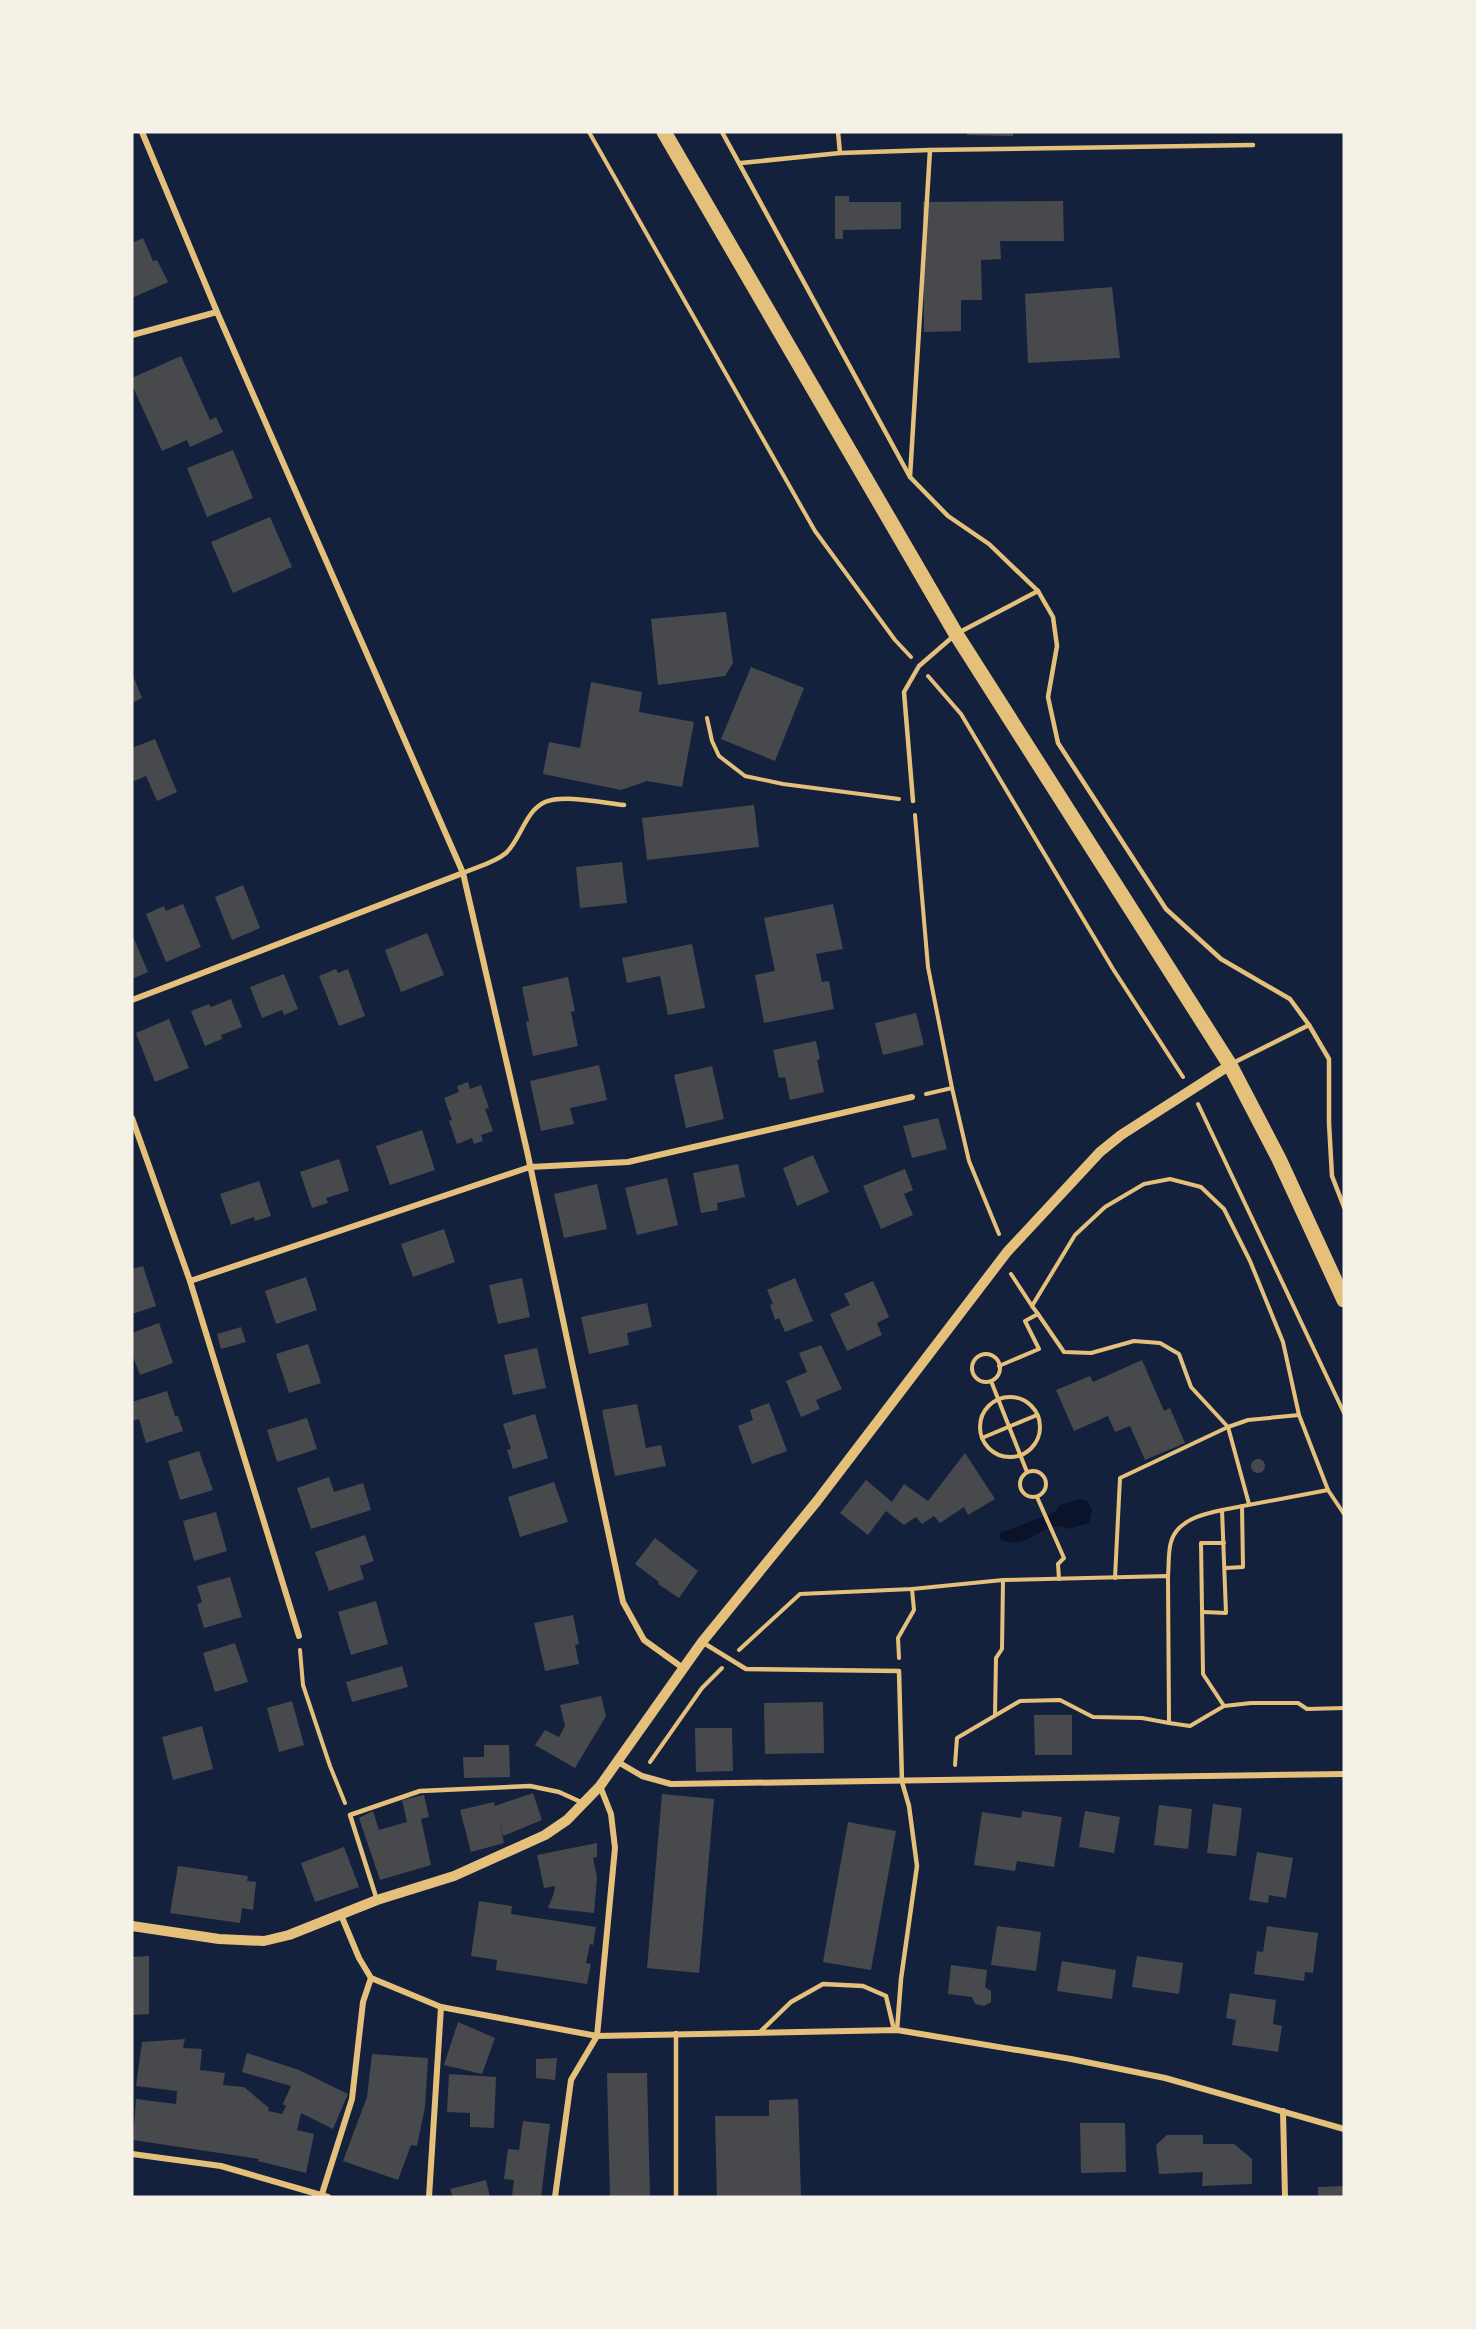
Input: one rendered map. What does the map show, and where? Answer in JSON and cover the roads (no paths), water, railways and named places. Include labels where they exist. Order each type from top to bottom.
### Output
[{"type":"main road","points":[[664,132],[956,634],[1230,1065],[1280,1159],[1344,1300]]},
{"type":"street","points":[[142,132],[217,312],[463,873],[530,1167],[623,1602],[644,1641],[683,1668]]},
{"type":"street","points":[[132,335],[217,312]]},
{"type":"street","points":[[132,1000],[463,873]]},
{"type":"street","points":[[132,1926],[219,1939],[264,1941],[290,1935],[377,1900],[453,1876],[545,1835],[567,1820],[600,1786],[702,1642],[817,1501],[1004,1256],[1100,1152],[1121,1135],[1191,1088],[1230,1065]]},
{"type":"street","points":[[190,1281],[530,1167],[628,1162],[912,1097]]},
{"type":"street","points":[[132,1118],[190,1281],[299,1636]]},
{"type":"street","points":[[618,1762],[642,1776],[671,1784],[1344,1774]]},
{"type":"street","points":[[555,2197],[571,2080],[597,2036],[615,1848],[611,1814],[600,1786]]},
{"type":"street","points":[[341,1915],[359,1958],[371,1978],[441,2007],[597,2036],[896,2030],[1071,2059],[1165,2078],[1344,2129]]},
{"type":"street","points":[[132,2154],[221,2166],[323,2197],[352,2099],[363,2002],[371,1978]]},
{"type":"street","points":[[429,2197],[441,2007]]},
{"type":"street","points":[[1283,2111],[1285,2197]]},
{"type":"lane","points":[[722,132],[741,162],[910,477],[948,516],[989,544],[1038,591],[1053,617],[1056,646],[1048,696],[1058,743],[1166,909],[1221,959],[1290,999],[1329,1059],[1332,1176],[1344,1207]]},
{"type":"lane","points":[[838,132],[840,153]]},
{"type":"lane","points":[[741,162],[840,153],[930,150],[1253,145]]},
{"type":"lane","points":[[910,477],[930,150]]},
{"type":"lane","points":[[913,801],[904,692],[919,666],[956,634],[1038,591]]},
{"type":"lane","points":[[463,873],[505,854],[519,837],[535,809],[544,802],[557,799],[624,805]]},
{"type":"lane","points":[[1230,1065],[1309,1025]]},
{"type":"lane","points":[[702,1642],[746,1669],[899,1671],[902,1782],[909,1806],[917,1866],[896,2030]]},
{"type":"lane","points":[[377,1900],[350,1815],[420,1791],[475,1788],[530,1786],[559,1792],[585,1804]]},
{"type":"lane","points":[[761,2031],[791,2002],[823,1984],[863,1986],[886,1996],[896,2030]]},
{"type":"lane","points":[[676,2033],[676,2197]]},
{"type":"water","points":[[1080,1499],[1088,1501],[1092,1511],[1089,1523],[1069,1529],[1060,1526],[1051,1527],[1020,1542],[1000,1539],[1000,1533],[1055,1512],[1060,1505]]}]
